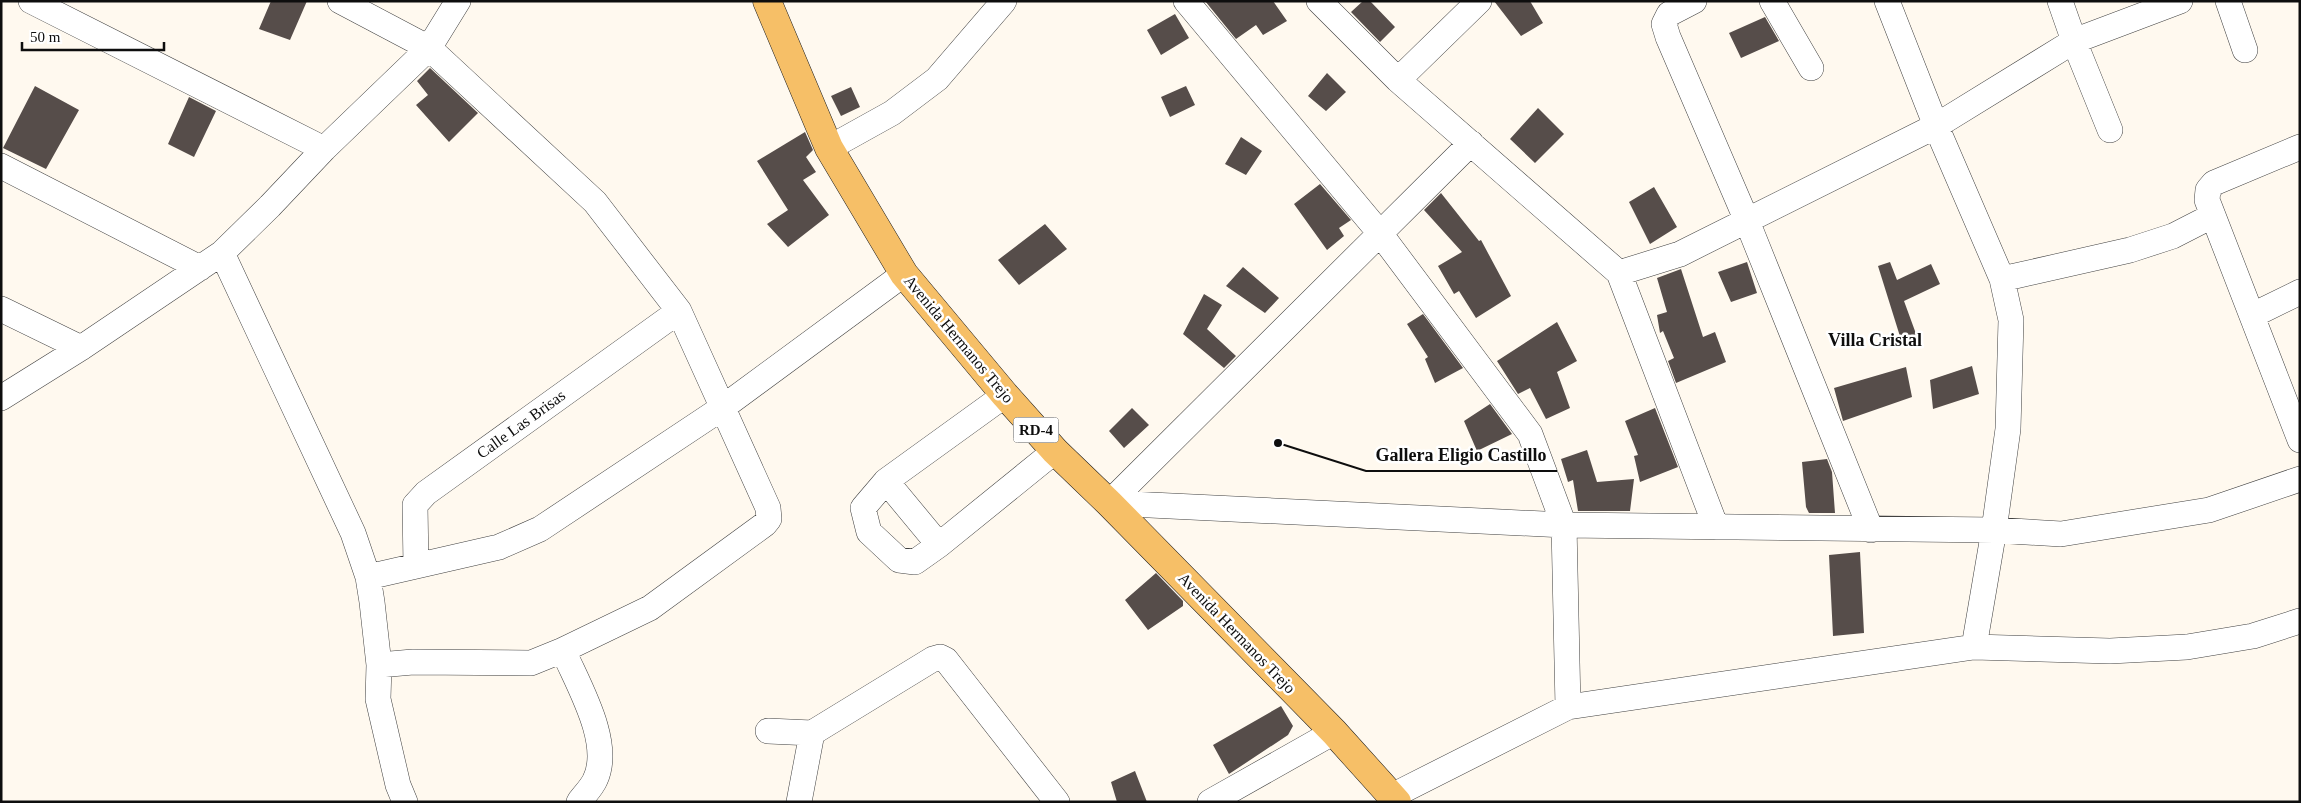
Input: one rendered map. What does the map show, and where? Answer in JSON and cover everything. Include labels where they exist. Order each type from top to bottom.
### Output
[{"type":"main road","name":"Avenida Hermanos Trejo","points":[[767,1],[829,148],[904,274],[1005,395],[1055,451],[1109,503],[1334,732],[1395,799]]},
{"type":"street","points":[[31,1],[324,149]]},
{"type":"street","points":[[340,1],[429,48],[595,202],[679,311],[768,508],[769,519],[765,524],[650,608],[563,650],[531,663],[413,662],[379,665]]},
{"type":"street","points":[[1,398],[81,348],[222,253],[324,149],[429,48],[458,1]]},
{"type":"street","points":[[829,148],[892,113],[937,79],[1004,1]]},
{"type":"street","points":[[1186,1],[1379,232],[1530,434],[1564,525],[1568,707]]},
{"type":"street","points":[[1319,1],[1398,80],[1619,274],[1716,527]]},
{"type":"street","points":[[1398,80],[1479,1]]},
{"type":"street","points":[[1694,1],[1669,14],[1664,24],[1747,221],[1871,530]]},
{"type":"street","points":[[1772,1],[1811,68]]},
{"type":"street","points":[[1887,1],[1936,126],[2002,279],[2011,320],[2008,429],[1994,530],[1974,647]]},
{"type":"street","points":[[2060,1],[2110,130]]},
{"type":"street","points":[[1619,274],[1680,254],[1936,126],[2074,41],[2180,1]]},
{"type":"street","points":[[2228,1],[2245,50]]},
{"type":"street","points":[[1109,503],[1379,232],[1471,143]]},
{"type":"street","points":[[2300,147],[2214,183],[2208,190],[2207,200],[2300,440]]},
{"type":"street","points":[[1,166],[200,268]]},
{"type":"street","points":[[2002,279],[2130,250],[2173,236],[2212,216]]},
{"type":"street","points":[[222,253],[353,533],[368,577],[379,665],[378,699],[398,785],[405,802]]},
{"type":"street","points":[[368,577],[499,547],[540,529],[722,408],[904,274]]},
{"type":"street","points":[[2253,315],[2300,292]]},
{"type":"street","points":[[1,309],[81,348]]},
{"type":"street","name":"Calle Las Brisas","points":[[416,566],[415,505],[426,493],[679,311]]},
{"type":"street","points":[[1005,395],[886,480],[864,508],[869,532],[899,560],[915,562],[939,545],[1055,451]]},
{"type":"street","points":[[1109,503],[1564,525],[1994,530],[2061,534],[2209,510],[2300,478]]},
{"type":"street","points":[[886,480],[939,545]]},
{"type":"street","points":[[1395,799],[1568,707],[1974,647],[2110,652],[2187,646],[2253,636],[2300,621]]},
{"type":"street","points":[[563,650],[595,726],[601,752],[596,779],[579,802]]},
{"type":"street","points":[[768,731],[812,733],[933,659],[940,657],[946,660],[1057,802]]},
{"type":"street","points":[[1210,802],[1334,732]]},
{"type":"street","points":[[799,802],[812,733]]},
{"type":"building","points":[[271,1],[307,1],[290,40],[259,29]]},
{"type":"building","points":[[1205,1],[1273,1],[1287,21],[1263,35],[1256,25],[1236,39]]},
{"type":"building","points":[[1363,1],[1370,1],[1395,27],[1380,42],[1351,12]]},
{"type":"building","points":[[1494,1],[1530,1],[1543,23],[1521,36]]},
{"type":"building","points":[[1175,14],[1189,38],[1161,55],[1147,30]]},
{"type":"building","points":[[1765,17],[1779,41],[1741,58],[1729,33]]},
{"type":"building","points":[[430,68],[478,113],[449,142],[416,105],[428,95],[417,81]]},
{"type":"building","points":[[1327,73],[1346,92],[1326,111],[1308,96]]},
{"type":"building","points":[[35,86],[79,110],[46,169],[3,148]]},
{"type":"building","points":[[1186,86],[1195,105],[1170,117],[1161,97]]},
{"type":"building","points":[[851,87],[860,107],[841,116],[831,96]]},
{"type":"building","points":[[189,97],[216,111],[194,157],[168,144]]},
{"type":"building","points":[[1538,108],[1564,134],[1535,163],[1510,139]]},
{"type":"building","points":[[805,132],[813,150],[806,157],[816,172],[803,180],[829,215],[788,247],[767,224],[788,210],[757,161]]},
{"type":"building","points":[[1241,137],[1262,151],[1246,175],[1225,164]]},
{"type":"building","points":[[1320,184],[1351,220],[1339,228],[1344,236],[1327,250],[1294,204]]},
{"type":"building","points":[[1654,187],[1677,227],[1650,244],[1629,202]]},
{"type":"building","points":[[1441,193],[1479,241],[1481,240],[1511,296],[1476,318],[1459,291],[1454,294],[1438,266],[1462,252],[1424,210]]},
{"type":"building","points":[[1045,224],[1067,249],[1019,285],[998,260]]},
{"type":"building","points":[[1747,262],[1757,293],[1731,302],[1718,272]]},
{"type":"building","points":[[1890,262],[1897,280],[1931,264],[1940,284],[1904,301],[1919,342],[1903,346],[1878,266]]},
{"type":"building","points":[[1243,267],[1279,298],[1265,313],[1226,286]]},
{"type":"building","points":[[1681,269],[1703,337],[1715,332],[1726,362],[1676,383],[1668,361],[1674,358],[1663,331],[1660,333],[1657,315],[1667,312],[1657,278]]},
{"type":"building","points":[[1204,294],[1222,305],[1207,329],[1236,356],[1224,368],[1183,334]]},
{"type":"building","points":[[1423,314],[1463,368],[1435,383],[1425,359],[1428,357],[1407,324]]},
{"type":"building","points":[[1557,322],[1577,361],[1557,372],[1570,408],[1546,419],[1530,388],[1518,394],[1497,361]]},
{"type":"building","points":[[1972,366],[1979,394],[1933,409],[1930,380]]},
{"type":"building","points":[[1906,367],[1912,397],[1843,421],[1834,388]]},
{"type":"building","points":[[1490,404],[1512,434],[1477,451],[1464,421]]},
{"type":"building","points":[[1132,408],[1149,425],[1124,448],[1109,431]]},
{"type":"building","points":[[1655,408],[1678,467],[1640,482],[1634,456],[1638,455],[1625,421]]},
{"type":"building","points":[[1587,450],[1597,482],[1634,479],[1630,511],[1578,511],[1573,480],[1568,482],[1561,459]]},
{"type":"building","points":[[1827,459],[1832,472],[1835,513],[1809,513],[1806,507],[1802,462]]},
{"type":"building","points":[[1860,552],[1864,633],[1833,636],[1829,555]]},
{"type":"building","points":[[1156,573],[1183,601],[1183,606],[1148,630],[1125,600]]},
{"type":"building","points":[[1281,706],[1293,726],[1288,735],[1229,774],[1213,745]]},
{"type":"building","points":[[1135,771],[1147,802],[1117,802],[1111,782]]},
{"type":"place","name":"Gallera Eligio Castillo","points":[[1278,443]]},
{"type":"district","name":"Villa Cristal","points":[[1875,340]]}]
